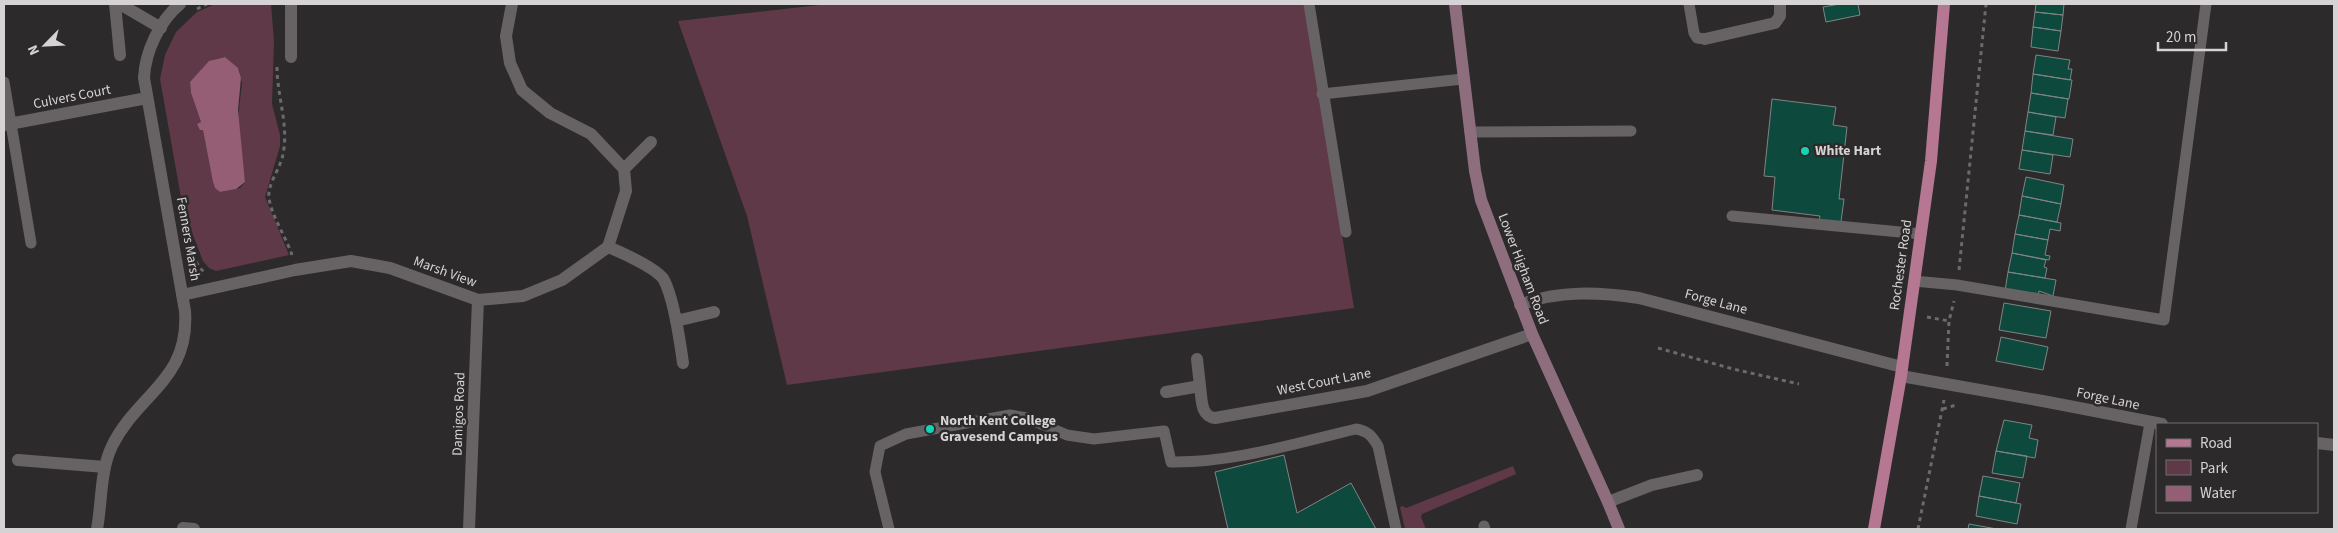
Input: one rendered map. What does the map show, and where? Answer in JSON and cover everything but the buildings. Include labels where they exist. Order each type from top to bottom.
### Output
[{"type":"main road","name":"Rochester Road","points":[[1874,529],[1901,372],[1931,161],[1944,4]]},
{"type":"street","points":[[115,4],[120,55]]},
{"type":"street","points":[[120,4],[161,28]]},
{"type":"street","name":"Fenners Marsh","points":[[97,529],[105,467],[109,453],[120,432],[163,382],[180,356],[186,331],[182,295],[144,78],[146,62],[161,28],[172,10],[180,4]]},
{"type":"street","points":[[291,4],[291,57]]},
{"type":"street","points":[[512,4],[506,36],[510,63],[522,90],[550,112],[592,134],[624,169],[626,191],[608,247],[630,256],[664,279],[676,321],[683,363]]},
{"type":"street","name":"Lower Higham Road","points":[[1456,4],[1470,132],[1481,200],[1532,334],[1619,529]]},
{"type":"street","points":[[1705,39],[1775,23],[1780,16],[1780,4]]},
{"type":"street","name":"Culvers Court","points":[[8,124],[146,98]]},
{"type":"street","points":[[624,169],[651,142]]},
{"type":"street","name":"Marsh View","points":[[182,295],[295,270],[334,263],[359,262],[390,268],[478,300],[523,296],[562,280],[608,247]]},
{"type":"street","name":"Forge Lane","points":[[1520,305],[1540,299],[1576,294],[1600,293],[1634,298],[1901,372],[2156,423]]},
{"type":"street","name":"Damigos Road","points":[[469,529],[478,300]]},
{"type":"street","points":[[676,321],[714,312]]},
{"type":"street","name":"West Court Lane","points":[[1197,359],[1204,413],[1208,417],[1215,418],[1367,391],[1532,334]]},
{"type":"street","points":[[1166,392],[1200,386]]},
{"type":"street","points":[[2318,443],[2334,445]]},
{"type":"street","points":[[18,460],[105,467]]},
{"type":"street","points":[[1608,502],[1652,485],[1697,475]]},
{"type":"lane","points":[[1309,4],[1322,94],[1346,232]]},
{"type":"lane","points":[[1689,4],[1694,33],[1697,38],[1705,39]]},
{"type":"lane","points":[[1914,281],[1957,285],[2164,320],[2206,4]]},
{"type":"lane","points":[[1322,94],[1464,79]]},
{"type":"lane","points":[[4,82],[8,124],[31,243]]},
{"type":"lane","points":[[1470,132],[1631,131]]},
{"type":"lane","points":[[1732,216],[1921,234]]},
{"type":"lane","points":[[889,529],[875,472],[880,446],[906,434],[1010,415],[1027,418],[1067,435],[1094,439],[1164,431],[1170,462],[1198,462],[1356,430],[1364,431],[1374,438],[1378,446],[1396,529]]},
{"type":"lane","points":[[2131,529],[2156,423]]},
{"type":"path","points":[[195,10],[207,4]]},
{"type":"path","points":[[277,62],[278,88],[284,125],[284,146],[282,162],[268,197],[292,256],[287,258]]},
{"type":"path","points":[[193,256],[201,271],[209,274]]},
{"type":"path","points":[[1926,317],[1949,322]]},
{"type":"path","points":[[1658,348],[1668,349],[1733,369],[1799,384]]},
{"type":"green space","points":[[215,4],[271,4],[274,42],[272,104],[280,135],[280,146],[265,197],[289,255],[216,271],[209,268],[203,261],[183,209],[160,79],[165,55],[176,32],[197,12]],"holes":[[[225,57],[239,70],[242,83],[238,118],[245,182],[240,188],[220,192],[214,186],[203,129],[197,124],[201,122],[191,93],[190,82],[208,63]]]},
{"type":"green space","points":[[828,4],[1304,4],[1354,308],[787,385],[747,216],[678,21]]},
{"type":"green space","points":[[1513,466],[1516,474],[1422,514],[1421,517],[1426,529],[1405,529],[1400,507],[1406,508]]},
{"type":"water","points":[[225,57],[238,68],[241,78],[238,110],[245,182],[236,189],[220,192],[215,188],[213,182],[203,130],[200,130],[197,124],[201,122],[191,93],[190,82],[209,61]]},
{"type":"place","name":"White Hart","points":[[1805,151]]},
{"type":"place","name":"North Kent College Gravesend Campus","points":[[930,429]]}]
